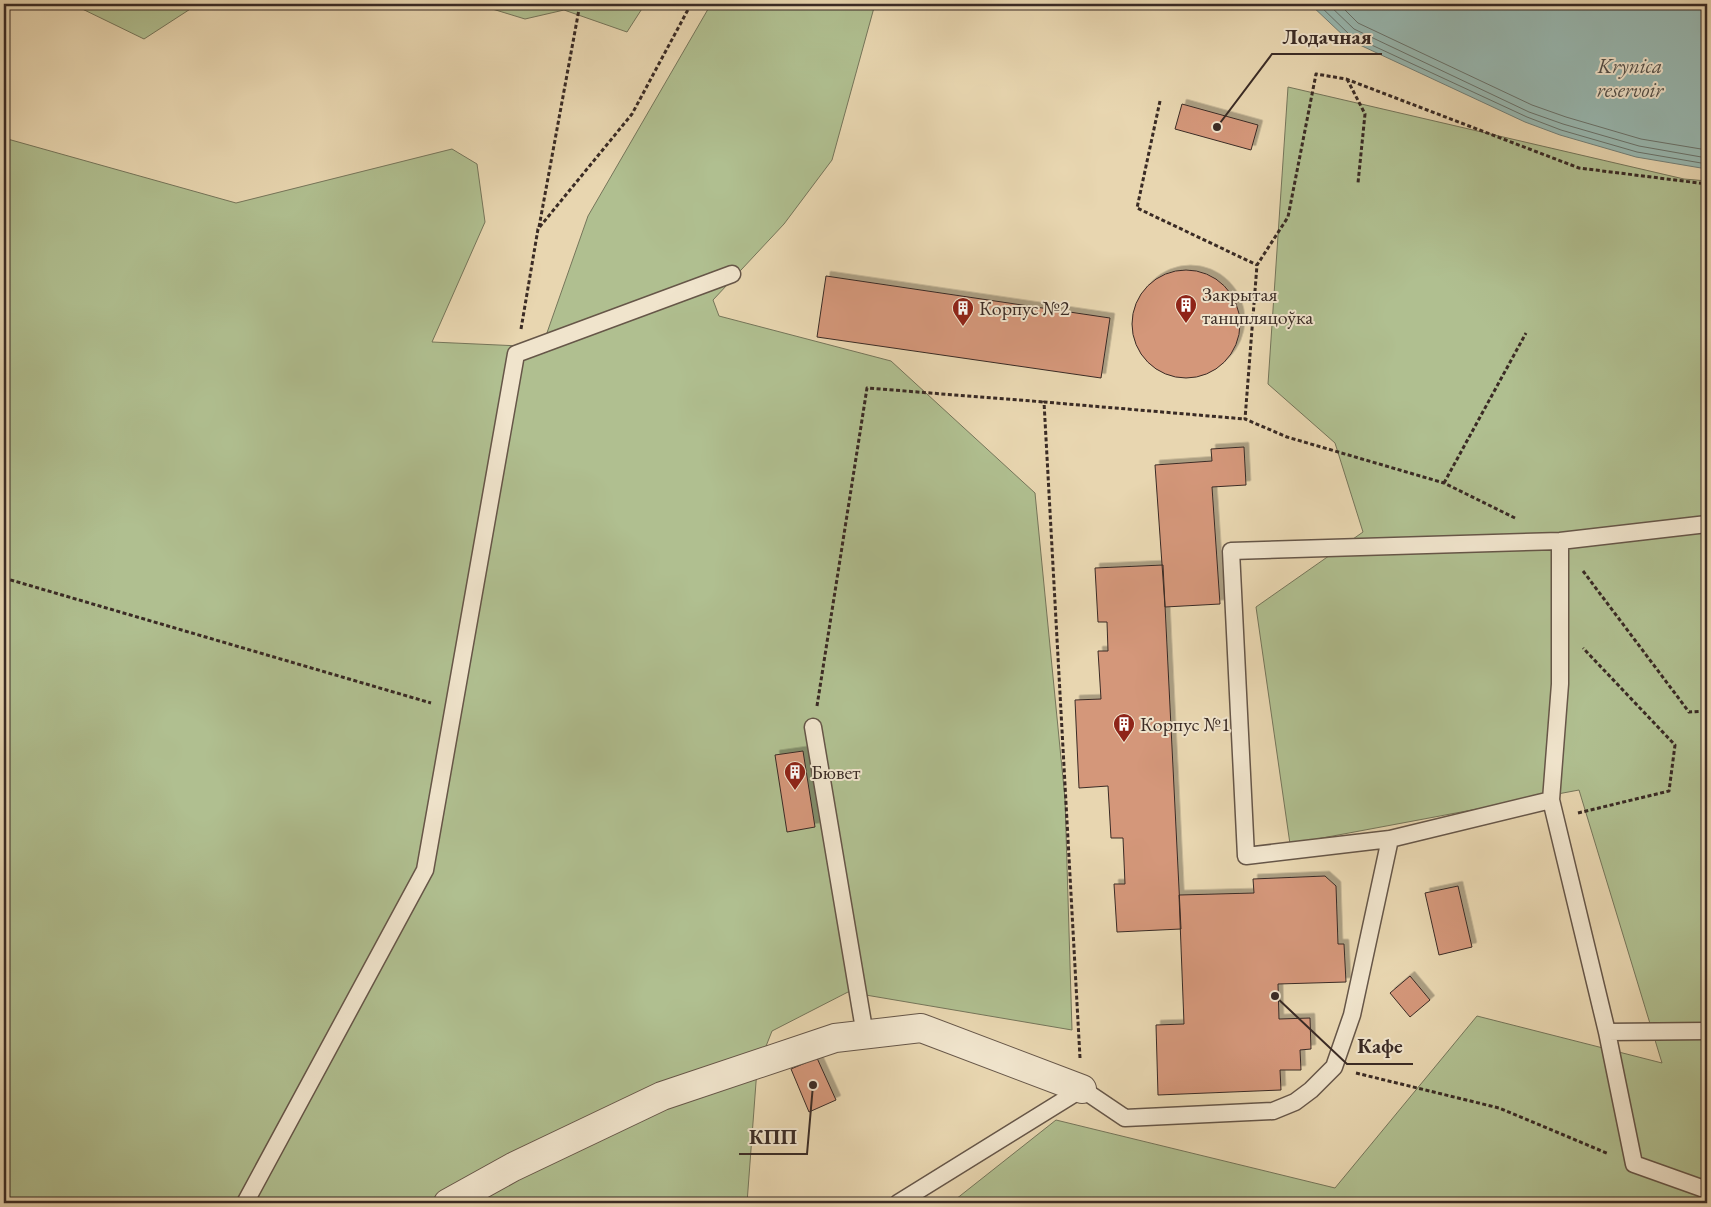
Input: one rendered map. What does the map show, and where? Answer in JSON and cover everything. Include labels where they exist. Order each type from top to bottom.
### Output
[{"type":"street","points":[[448,1203],[513,1167],[662,1096],[836,1038],[922,1028],[1082,1089]]},
{"type":"lane","points":[[245,1203],[425,870],[516,354],[732,274]]},
{"type":"lane","points":[[1551,800],[1390,839],[1246,856],[1231,551],[1560,541],[1707,524]]},
{"type":"lane","points":[[1560,541],[1560,684],[1551,800],[1607,1032],[1634,1164],[1707,1190]]},
{"type":"lane","points":[[813,727],[865,1035]]},
{"type":"lane","points":[[898,1203],[1082,1089],[1126,1118],[1273,1111],[1295,1102],[1311,1090],[1334,1067],[1352,1016],[1390,839]]},
{"type":"lane","points":[[1607,1032],[1707,1031]]},
{"type":"path","points":[[516,354],[580,4]]},
{"type":"path","points":[[538,229],[632,114],[691,4]]},
{"type":"path","points":[[1245,419],[1257,265],[1288,217],[1316,74],[1346,79],[1579,168],[1707,184]]},
{"type":"path","points":[[1346,79],[1365,114],[1358,183]]},
{"type":"path","points":[[1160,101],[1137,208],[1257,265]]},
{"type":"path","points":[[1444,483],[1526,333]]},
{"type":"path","points":[[813,727],[867,388],[1245,419],[1287,437],[1444,483],[1516,518]]},
{"type":"path","points":[[1044,402],[1082,1089]]},
{"type":"path","points":[[1560,541],[1689,712],[1707,711]]},
{"type":"path","points":[[4,578],[453,709]]},
{"type":"path","points":[[1551,800],[1575,813],[1669,791],[1675,745],[1560,624]]},
{"type":"path","points":[[1334,1067],[1499,1108],[1634,1164]]},
{"type":"green space","points":[[72,4],[198,4],[144,39]]},
{"type":"green space","points":[[476,4],[645,4],[627,32],[564,10],[525,19]]},
{"type":"green space","points":[[711,4],[875,4],[832,160],[784,224],[713,300],[719,316],[891,361],[1035,493],[1065,799],[1072,1030],[848,992],[772,1031],[757,1069],[747,1203],[4,1203],[4,138],[236,203],[452,149],[477,164],[485,222],[432,342],[542,347],[588,216]]},
{"type":"green space","points":[[1288,87],[1684,179],[1707,181],[1707,1203],[951,1203],[1056,1120],[1335,1188],[1477,1016],[1662,1063],[1579,790],[1290,844],[1256,607],[1363,532],[1335,443],[1268,384]]},
{"type":"water","name":"Krynica reservoir","points":[[1310,4],[1707,4],[1707,169],[1636,157],[1560,135],[1525,122],[1347,39]]},
{"type":"building","points":[[1182,104],[1258,125],[1251,150],[1175,129]]},
{"type":"building","name":"Закрытая танцпляцоўка","points":[[1186,270],[1207,274],[1224,286],[1236,303],[1240,324],[1236,345],[1224,362],[1207,374],[1186,378],[1165,374],[1148,362],[1136,345],[1132,324],[1136,303],[1148,286],[1165,274]]},
{"type":"building","name":"Корпус №2","points":[[826,276],[1110,318],[1101,378],[817,337]]},
{"type":"building","points":[[1244,447],[1246,485],[1212,487],[1220,604],[1165,607],[1155,465],[1212,461],[1211,449]]},
{"type":"building","name":"Корпус №1","points":[[1163,565],[1181,929],[1117,932],[1114,884],[1125,884],[1123,838],[1111,838],[1108,786],[1079,788],[1075,700],[1101,699],[1098,651],[1108,651],[1107,622],[1098,622],[1095,568]]},
{"type":"building","name":"Бювет","points":[[803,751],[815,827],[787,832],[775,755]]},
{"type":"building","points":[[1325,876],[1336,886],[1338,944],[1344,944],[1346,982],[1278,984],[1279,1019],[1310,1018],[1311,1049],[1300,1050],[1301,1070],[1280,1070],[1281,1090],[1158,1095],[1156,1025],[1184,1024],[1179,895],[1254,893],[1253,879]]},
{"type":"building","points":[[1458,886],[1472,947],[1439,955],[1425,893]]},
{"type":"building","points":[[1410,976],[1430,1000],[1410,1017],[1390,993]]},
{"type":"building","points":[[817,1058],[836,1100],[809,1112],[791,1069]]},
{"type":"place","name":"Лодачная","points":[[1217,127]]},
{"type":"place","name":"Закрытая танцпляцоўка","points":[[1186,324]]},
{"type":"place","name":"Корпус №2","points":[[963,327]]},
{"type":"place","name":"Корпус №1","points":[[1124,743]]},
{"type":"place","name":"Бювет","points":[[795,791]]},
{"type":"place","name":"Кафе","points":[[1275,996]]},
{"type":"place","name":"КПП","points":[[813,1085]]}]
